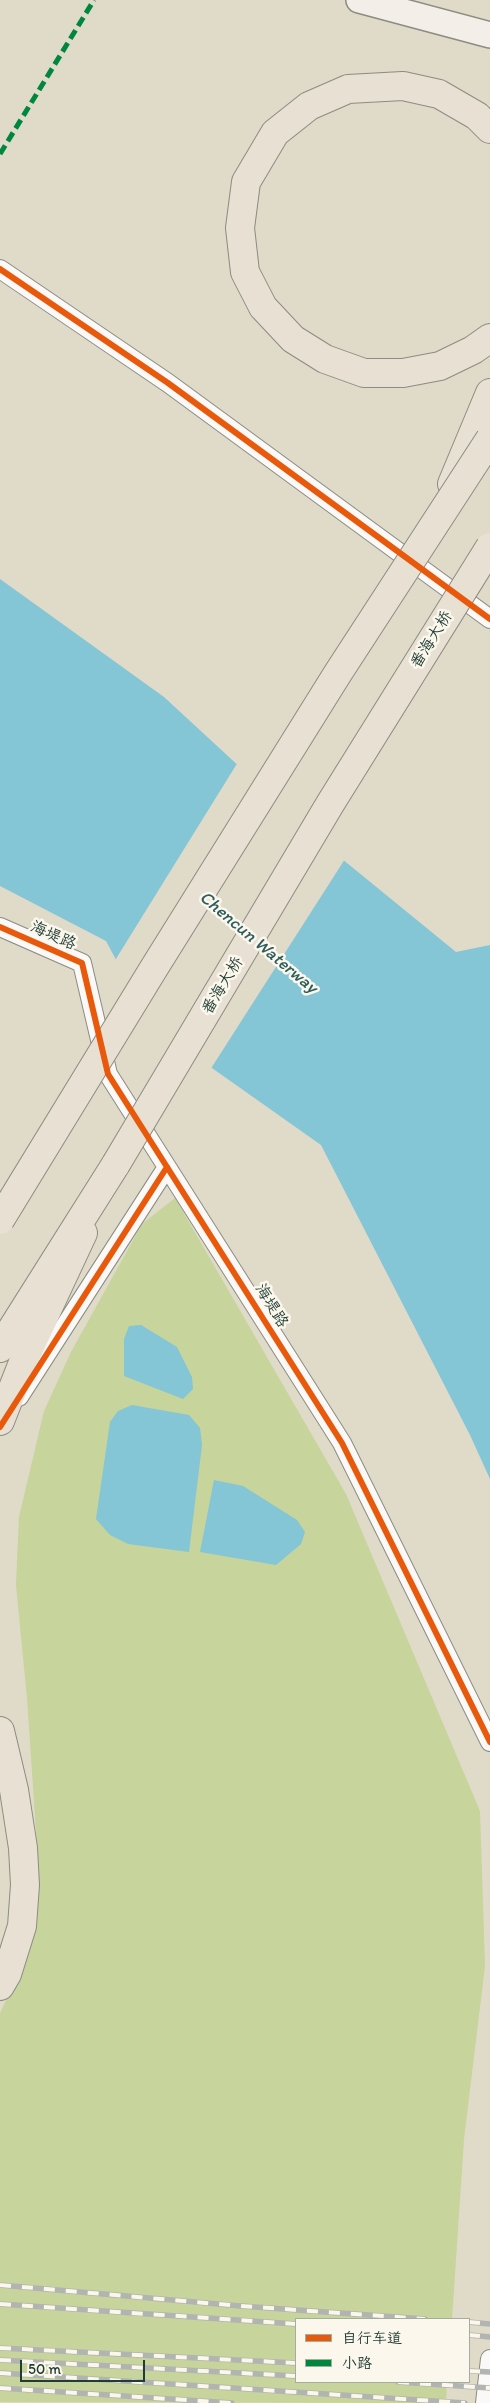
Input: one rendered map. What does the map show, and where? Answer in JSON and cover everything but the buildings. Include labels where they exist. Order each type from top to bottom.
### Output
[{"type":"main road","points":[[359,0],[490,35]]},
{"type":"main road","points":[[490,129],[477,116],[439,94],[403,86],[348,89],[309,106],[275,133],[246,182],[240,228],[245,272],[263,306],[294,339],[325,359],[364,373],[403,373],[440,366],[473,350],[490,338]]},
{"type":"main road","points":[[440,514],[490,393]]},
{"type":"main road","points":[[0,1220],[154,968],[440,514],[490,438]]},
{"type":"main road","name":"番海大桥","points":[[0,1348],[116,1164],[330,804],[490,547]]},
{"type":"main road","points":[[0,1422],[26,1355],[116,1164]]},
{"type":"main road","points":[[0,1731],[23,1848],[25,1885],[22,1926],[7,1974],[0,1986]]},
{"type":"street","points":[[0,269],[168,383],[490,619]]},
{"type":"street","name":"海堤路","points":[[0,928],[82,963],[108,1074],[342,1443],[490,1742]]},
{"type":"street","points":[[0,1427],[167,1167]]},
{"type":"street","points":[[486,2403],[490,2359]]},
{"type":"green space","points":[[175,1198],[346,1494],[480,1811],[485,1966],[464,2139],[452,2318],[295,2318],[295,2383],[447,2383],[446,2403],[0,2402],[0,2013],[21,1969],[34,1922],[38,1861],[27,1698],[16,1585],[19,1517],[44,1411],[71,1352],[142,1224]]},
{"type":"water","name":"Chencun Waterway","points":[[0,579],[164,697],[320,841],[456,952],[490,945],[490,1479],[470,1435],[321,1145],[151,1025],[106,941],[0,886]]},
{"type":"water","points":[[141,1325],[177,1347],[192,1377],[193,1389],[183,1399],[124,1376],[124,1339],[129,1326]]},
{"type":"water","points":[[132,1405],[189,1415],[200,1428],[202,1445],[189,1552],[128,1544],[110,1535],[96,1519],[110,1422],[118,1411]]},
{"type":"water","points":[[214,1480],[243,1486],[297,1520],[305,1532],[301,1544],[276,1565],[200,1552]]},
{"type":"pier","points":[[238,762],[345,859],[210,1070],[149,1027],[114,962]]},
{"type":"railway","points":[[0,2285],[241,2306],[411,2318]]},
{"type":"railway","points":[[0,2304],[295,2324]]},
{"type":"railway","points":[[470,2322],[490,2324]]},
{"type":"railway","points":[[470,2335],[490,2337]]},
{"type":"railway","points":[[0,2348],[295,2363]]},
{"type":"railway","points":[[0,2360],[295,2376]]},
{"type":"railway","points":[[470,2371],[490,2372]]},
{"type":"railway","points":[[0,2373],[465,2403]]},
{"type":"railway","points":[[413,2383],[490,2388]]},
{"type":"railway","points":[[0,2388],[232,2403]]},
{"type":"marked path","points":[[0,154],[94,0]]},
{"type":"cycle path","points":[[0,269],[168,383],[490,619]]},
{"type":"cycle path","points":[[0,927],[82,963],[108,1074],[342,1443],[490,1742]]},
{"type":"cycle path","points":[[0,1427],[167,1167]]}]
